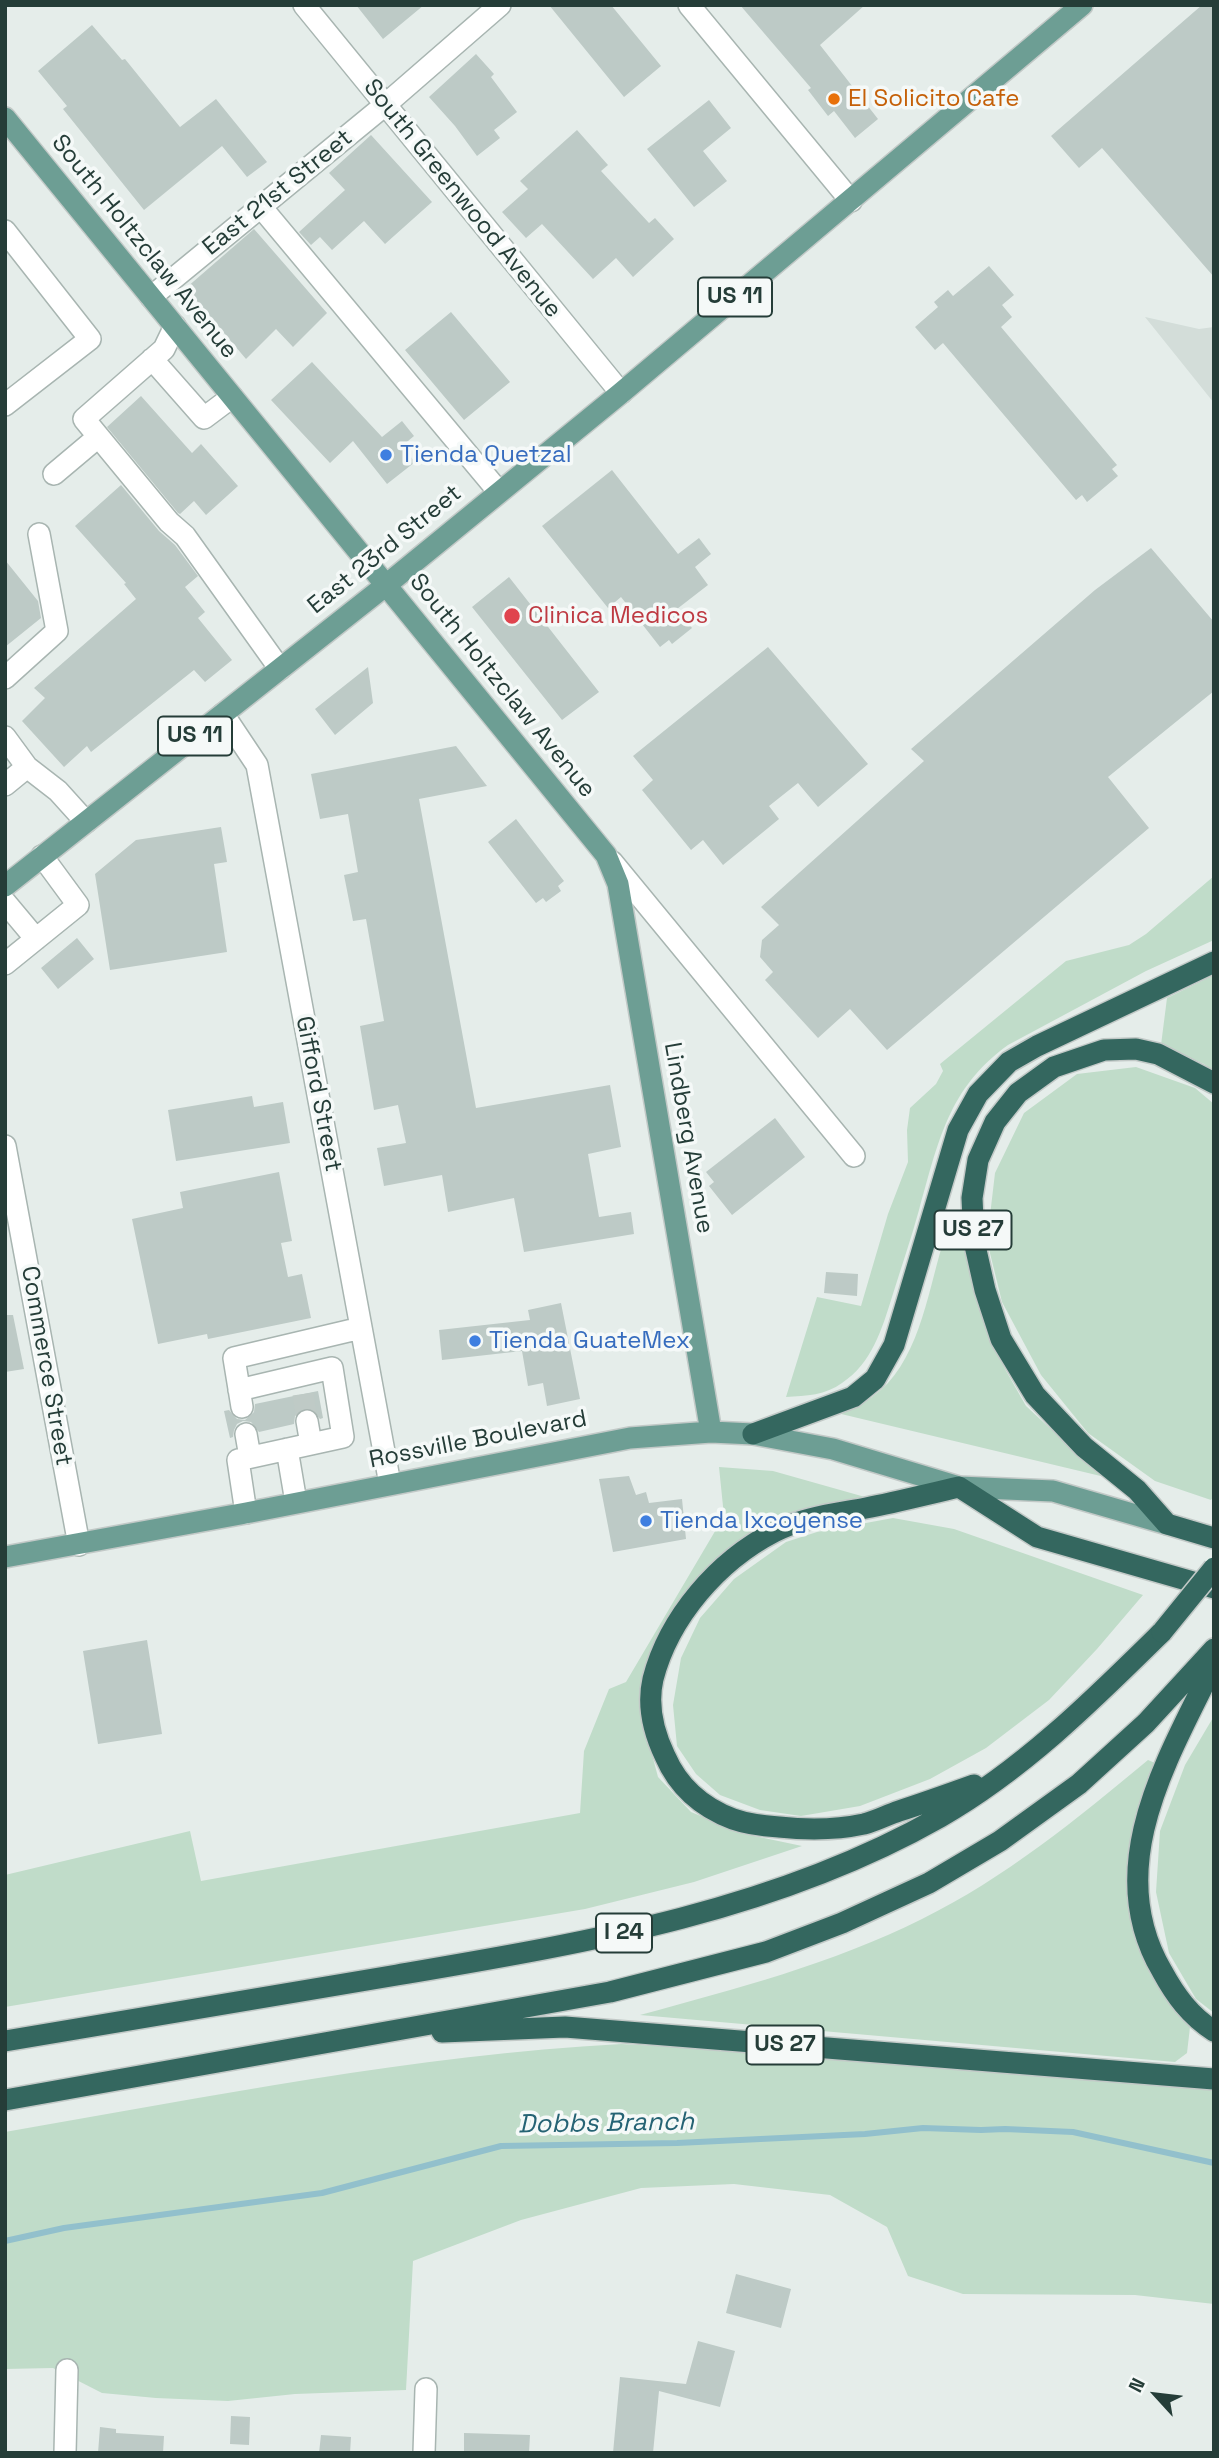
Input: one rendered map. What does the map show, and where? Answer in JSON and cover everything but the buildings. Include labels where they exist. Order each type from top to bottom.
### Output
[{"type":"highway","points":[[753,1434],[853,1397],[875,1379],[894,1345],[958,1130],[978,1094],[1009,1062],[1037,1045],[1214,962]]},
{"type":"highway","name":"US 27","points":[[1167,1524],[1137,1490],[1084,1447],[1035,1395],[1001,1339],[985,1290],[974,1241],[972,1198],[978,1160],[995,1122],[1018,1093],[1054,1067],[1104,1050],[1136,1049],[1158,1054],[1214,1083]]},
{"type":"highway","points":[[960,1487],[821,1515],[776,1531],[736,1556],[708,1582],[683,1615],[664,1648],[652,1681],[651,1712],[657,1739],[669,1766],[685,1790],[708,1807],[734,1820],[764,1826],[810,1830],[864,1824],[1002,1775]]},
{"type":"highway","name":"Rossville Boulevard","points":[[960,1487],[1037,1536],[1214,1588]]},
{"type":"highway","name":"Rossville Boulevard","points":[[1167,1524],[1214,1538]]},
{"type":"highway","name":"I 24","points":[[5,2041],[619,1935],[697,1915],[804,1881],[940,1816],[1002,1775],[1084,1709],[1163,1632],[1214,1568]]},
{"type":"highway","name":"I 24","points":[[5,2100],[610,1992],[766,1952],[842,1923],[929,1884],[1000,1841],[1079,1784],[1146,1723],[1214,1649]]},
{"type":"highway","points":[[1214,1664],[1159,1776],[1143,1826],[1137,1890],[1154,1959],[1176,1995],[1200,2022],[1214,2031]]},
{"type":"highway","name":"US 27","points":[[356,2036],[565,2027],[1214,2079]]},
{"type":"main road","name":"East 23rd Street","points":[[5,886],[385,586],[621,393],[1077,7]]},
{"type":"main road","name":"South Holtzclaw Avenue","points":[[5,118],[606,855]]},
{"type":"main road","name":"Lindberg Avenue","points":[[606,855],[618,884],[711,1432]]},
{"type":"main road","name":"Rossville Boulevard","points":[[5,1557],[246,1513],[629,1437],[711,1432],[753,1434],[833,1449],[960,1487],[1054,1491],[1167,1524]]},
{"type":"street","name":"South Greenwood Avenue","points":[[304,5],[621,393]]},
{"type":"street","name":"East 21st Street","points":[[151,297],[386,105],[500,5]]},
{"type":"street","points":[[689,5],[851,201]]},
{"type":"street","points":[[261,207],[499,492]]},
{"type":"street","points":[[5,231],[90,339],[5,405]]},
{"type":"street","points":[[175,326],[163,349],[84,419],[169,522],[185,536],[280,668]]},
{"type":"street","points":[[152,359],[204,418],[232,397]]},
{"type":"street","points":[[54,474],[98,436]]},
{"type":"street","points":[[5,678],[57,631],[39,534]]},
{"type":"street","name":"Gifford Street","points":[[223,714],[257,765],[390,1484]]},
{"type":"street","points":[[5,737],[27,767],[58,791],[86,822]]},
{"type":"street","points":[[5,785],[27,767]]},
{"type":"street","name":"South Holtzclaw Avenue","points":[[606,855],[854,1156]]},
{"type":"street","points":[[5,964],[78,905],[42,856]]},
{"type":"street","points":[[5,902],[36,939]]},
{"type":"street","name":"Commerce Street","points":[[5,1146],[79,1545]]},
{"type":"street","points":[[362,1328],[234,1358],[241,1398],[272,1382],[302,1381],[335,1367],[367,1359]]},
{"type":"street","points":[[246,1513],[238,1460],[343,1437],[333,1334]]},
{"type":"street","points":[[299,1342],[302,1381]]},
{"type":"street","points":[[265,1350],[272,1382]]},
{"type":"street","points":[[341,1423],[378,1416]]},
{"type":"street","points":[[307,1421],[311,1444]]},
{"type":"street","points":[[247,1434],[250,1457]]},
{"type":"street","points":[[288,1449],[296,1502]]},
{"type":"street","points":[[65,2453],[67,2370]]},
{"type":"street","points":[[424,2453],[426,2389]]},
{"type":"shaded area","points":[[1145,317],[1199,329],[1214,327],[1214,403]]},
{"type":"green space","points":[[1214,876],[1214,940],[1146,971],[1008,1045],[971,1079],[948,1118],[880,1333],[868,1355],[852,1375],[836,1387],[816,1394],[786,1397],[817,1297],[861,1306],[888,1214],[908,1162],[907,1130],[910,1108],[936,1084],[943,1071],[940,1064],[1066,961],[1129,945],[1146,934]]},
{"type":"green space","points":[[1214,975],[1214,1071],[1161,1045],[1167,998]]},
{"type":"green space","points":[[1136,1067],[1195,1088],[1214,1104],[1214,1496],[1211,1500],[1155,1481],[1088,1433],[1041,1375],[1002,1302],[987,1241],[995,1173],[1024,1113],[1077,1074]]},
{"type":"green space","points":[[942,1246],[964,1248],[978,1306],[1005,1369],[1026,1406],[1109,1478],[837,1413],[872,1397],[888,1383],[900,1367],[919,1328]]},
{"type":"green space","points":[[719,1467],[773,1471],[865,1497],[832,1503],[775,1521],[731,1548],[693,1582],[663,1631],[642,1717],[658,1777],[691,1812],[745,1834],[802,1846],[694,1882],[585,1909],[5,2007],[5,1875],[190,1831],[201,1881],[580,1813],[584,1751],[609,1689],[626,1682],[724,1516]]},
{"type":"green space","points":[[893,1518],[954,1529],[1143,1595],[1049,1700],[986,1748],[930,1779],[860,1806],[801,1816],[760,1810],[720,1795],[696,1774],[677,1746],[673,1705],[681,1658],[700,1618],[734,1579],[786,1542],[817,1532]]},
{"type":"green space","points":[[1214,1716],[1214,2013],[1196,1999],[1169,1953],[1156,1892],[1160,1831],[1185,1765]]},
{"type":"green space","points":[[1148,1760],[1155,1763],[1136,1813],[1129,1854],[1136,1938],[1150,1974],[1190,2027],[1187,2053],[1175,2062],[640,2015],[818,1962],[922,1919],[953,1903],[1011,1866]]},
{"type":"green space","points":[[621,2044],[713,2049],[1214,2090],[1214,2304],[1135,2295],[963,2294],[908,2276],[887,2227],[830,2195],[734,2184],[641,2188],[521,2220],[413,2261],[406,2390],[295,2394],[228,2401],[156,2398],[102,2393],[53,2368],[5,2369],[5,2132],[389,2067],[466,2057]]},
{"type":"waterway","name":"Dobbs Branch","points":[[5,2241],[64,2228],[322,2193],[501,2146],[677,2143],[865,2134],[923,2128],[1005,2129],[1073,2132],[1214,2163]]},
{"type":"tunnel","points":[[303,1394],[307,1421]]},
{"type":"place","name":"El Solicito Cafe","points":[[834,99]]},
{"type":"place","name":"Tienda Quetzal","points":[[386,455]]},
{"type":"place","name":"Clinica Medicos","points":[[512,616]]},
{"type":"place","name":"Tienda GuateMex","points":[[475,1341]]},
{"type":"place","name":"Tienda Ixcoyense","points":[[646,1521]]}]
